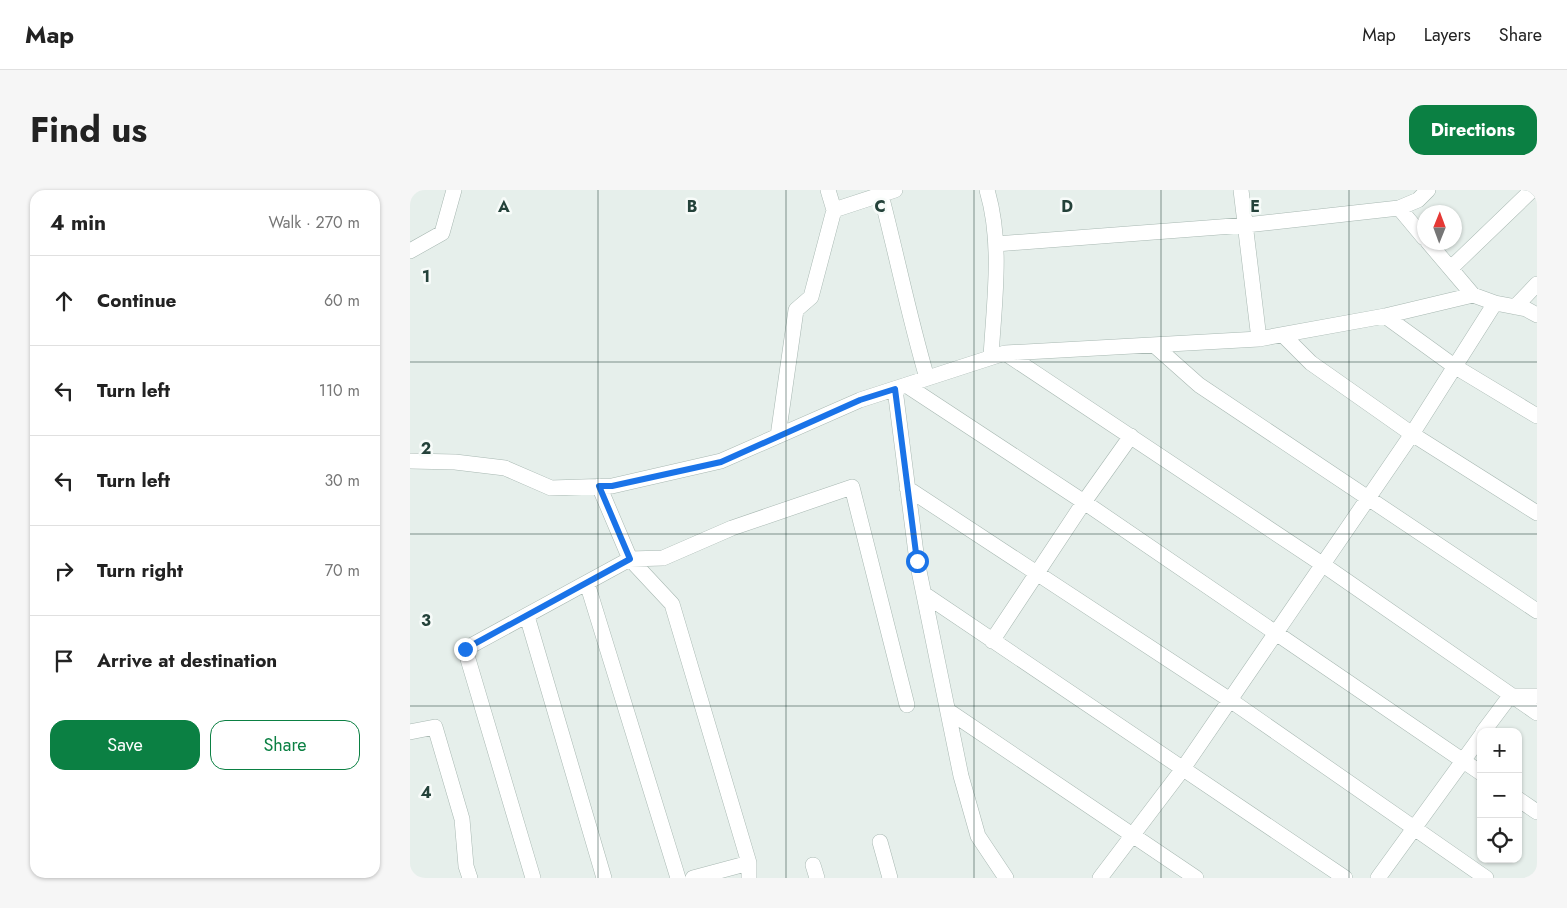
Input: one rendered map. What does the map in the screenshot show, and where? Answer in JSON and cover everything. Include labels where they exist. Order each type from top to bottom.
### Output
[{"type":"street","points":[[410,251],[442,232],[454,190]]},
{"type":"street","points":[[778,436],[796,310],[811,297],[834,210],[828,190]]},
{"type":"street","points":[[987,190],[994,215],[996,244],[998,355]]},
{"type":"street","points":[[1241,190],[1260,340]]},
{"type":"street","points":[[996,244],[1246,225],[1399,208],[1418,200],[1428,190]]},
{"type":"street","points":[[1451,268],[1532,190]]},
{"type":"street","points":[[834,210],[888,192],[910,321],[927,378]]},
{"type":"street","points":[[1399,208],[1417,230]]},
{"type":"street","points":[[1435,250],[1474,295],[1537,315]]},
{"type":"street","points":[[1515,307],[1537,284]]},
{"type":"street","points":[[410,461],[455,462],[505,468],[551,488],[612,486],[721,462],[860,400],[998,355],[1260,340],[1385,316],[1474,295]]},
{"type":"street","points":[[1100,878],[1182,770],[1412,434],[1495,303]]},
{"type":"street","points":[[1385,316],[1454,366],[1537,416]]},
{"type":"street","points":[[1284,335],[1311,362],[1412,434],[1537,513]]},
{"type":"street","points":[[1154,345],[1199,385],[1537,611]]},
{"type":"street","points":[[998,355],[1131,436],[1322,564],[1537,713]]},
{"type":"street","points":[[900,387],[907,488],[924,594],[950,712],[961,776],[978,836],[1006,878]]},
{"type":"street","points":[[900,387],[1084,502],[1477,770]]},
{"type":"street","points":[[992,641],[1084,502],[1131,436]]},
{"type":"street","points":[[599,486],[630,559],[672,604],[749,863],[749,878]]},
{"type":"street","points":[[533,878],[465,649],[630,559],[663,558],[732,528],[852,488],[907,705]]},
{"type":"street","points":[[907,488],[1230,700],[1486,878]]},
{"type":"street","points":[[587,583],[678,878]]},
{"type":"street","points":[[924,594],[1182,770],[1345,878]]},
{"type":"street","points":[[526,616],[604,878]]},
{"type":"street","points":[[1510,696],[1537,696]]},
{"type":"street","points":[[1487,728],[1510,696]]},
{"type":"street","points":[[950,712],[1196,878]]},
{"type":"street","points":[[410,732],[435,727],[462,819],[466,866],[470,878]]},
{"type":"street","points":[[1378,878],[1477,741]]},
{"type":"street","points":[[1522,802],[1537,812]]},
{"type":"street","points":[[880,842],[890,878]]},
{"type":"street","points":[[693,878],[749,863]]},
{"type":"route","points":[[465,649],[630,559],[599,486],[612,486],[721,462],[860,400],[895,389],[917,561]]}]
